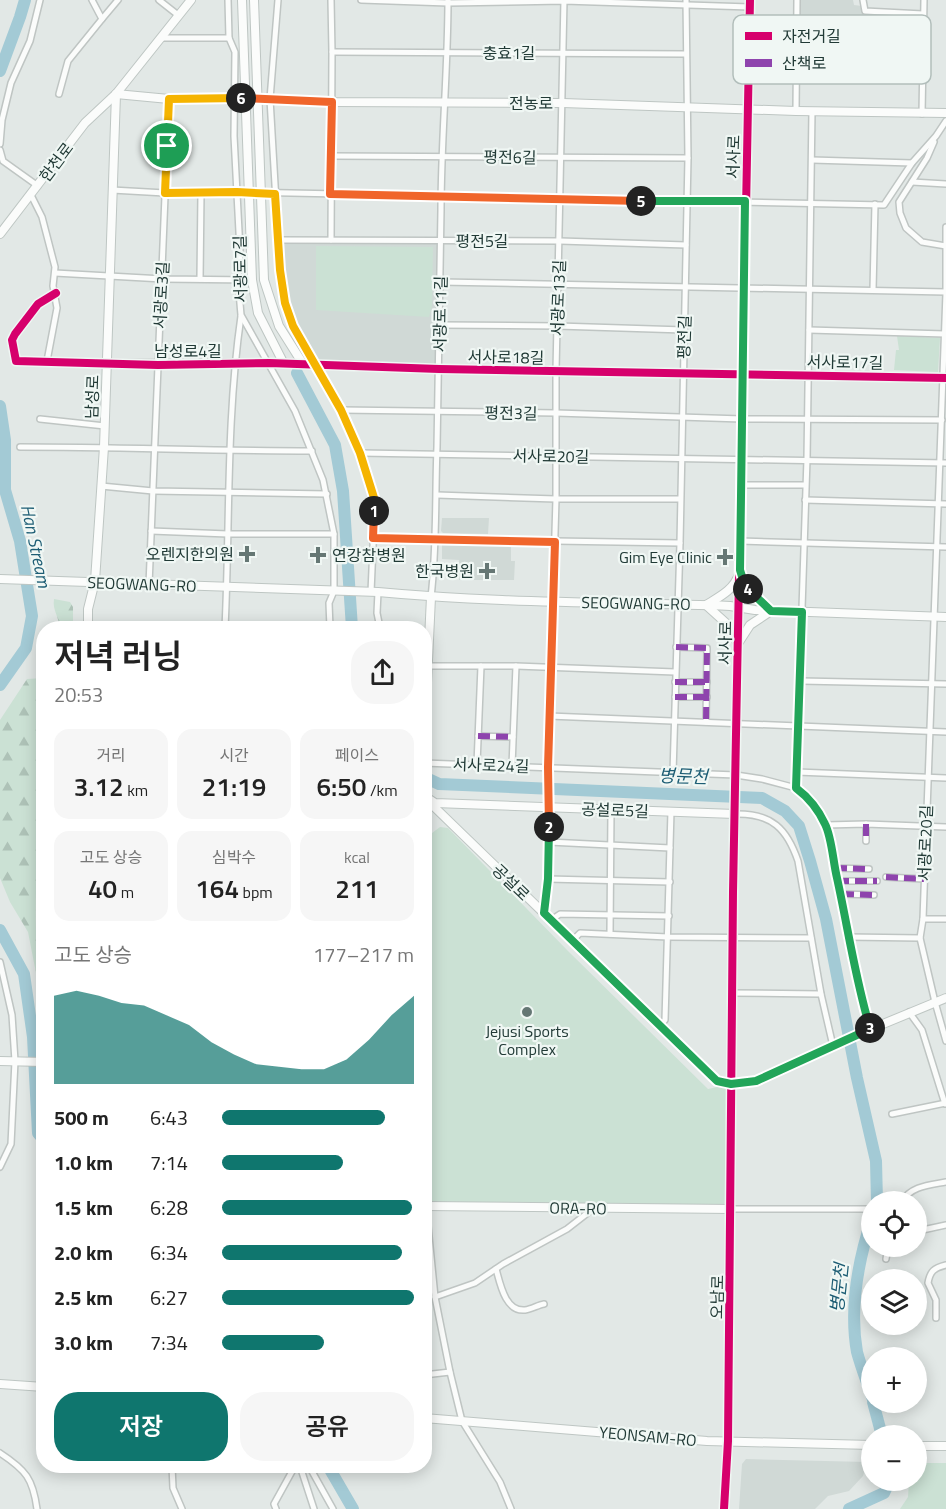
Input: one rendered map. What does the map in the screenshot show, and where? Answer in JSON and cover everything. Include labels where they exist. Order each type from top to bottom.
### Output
[{"type":"street","points":[[0,144],[1,120],[11,83],[30,41],[40,0]]},
{"type":"street","points":[[92,0],[102,19]]},
{"type":"street","points":[[59,94],[68,61],[118,0]]},
{"type":"street","points":[[159,0],[178,15]]},
{"type":"street","points":[[116,94],[191,0]]},
{"type":"street","name":"서광로7길","points":[[228,0],[229,38],[235,52],[234,98],[240,251],[238,280],[241,315],[295,411],[327,494],[334,534],[334,591]]},
{"type":"street","points":[[242,0],[252,280],[258,313],[284,364]]},
{"type":"street","points":[[254,0],[264,280],[279,326],[303,364]]},
{"type":"street","points":[[278,0],[270,99],[278,240],[285,303],[293,326],[341,410],[360,453],[375,501],[370,592],[379,621]]},
{"type":"street","points":[[331,0],[331,240]]},
{"type":"street","points":[[361,0],[448,2],[564,0],[750,4]]},
{"type":"street","name":"서광로13길","points":[[544,913],[549,842],[548,770],[556,499],[556,371],[564,0]]},
{"type":"street","points":[[797,0],[797,15]]},
{"type":"street","points":[[864,0],[865,11],[923,14],[924,0]]},
{"type":"street","name":"서광로11길","points":[[431,597],[437,495],[436,453],[441,325],[441,156],[448,53],[448,2]]},
{"type":"street","name":"평전길","points":[[673,773],[688,158],[686,2]]},
{"type":"street","points":[[162,38],[229,38]]},
{"type":"street","name":"충효1길","points":[[332,52],[686,54]]},
{"type":"street","name":"서사로","points":[[735,811],[748,84]]},
{"type":"street","points":[[796,84],[796,111]]},
{"type":"street","points":[[922,84],[922,114]]},
{"type":"street","name":"전농로","points":[[116,94],[169,99],[563,103],[796,111],[946,113]]},
{"type":"street","name":"한천로","points":[[0,234],[86,123],[116,94]]},
{"type":"street","name":"남성로","points":[[88,621],[88,609],[95,581],[104,447],[116,94]]},
{"type":"street","name":"서광로3길","points":[[149,585],[169,99]]},
{"type":"street","points":[[812,111],[807,459],[804,485],[801,681],[796,788],[806,795],[826,825],[837,881],[842,894],[847,937],[868,1030]]},
{"type":"street","points":[[112,190],[165,193],[237,192],[884,205],[912,163],[946,121]]},
{"type":"street","points":[[936,136],[927,158],[899,202],[900,213],[906,228],[922,242],[946,246]]},
{"type":"street","points":[[0,150],[3,161],[38,186]]},
{"type":"street","name":"평전6길","points":[[332,156],[688,158]]},
{"type":"street","points":[[812,160],[912,163]]},
{"type":"street","points":[[912,182],[946,184]]},
{"type":"street","points":[[200,279],[201,193]]},
{"type":"street","points":[[31,195],[42,217],[56,267],[53,286],[57,308],[47,362]]},
{"type":"street","points":[[891,197],[899,202]]},
{"type":"street","points":[[873,290],[875,204]]},
{"type":"street","name":"서광로20길","points":[[946,227],[943,463],[938,504],[920,938],[934,1002],[946,1041]]},
{"type":"street","name":"평전5길","points":[[278,240],[686,245]]},
{"type":"street","points":[[55,273],[110,274],[163,279],[252,280]]},
{"type":"street","points":[[441,282],[946,292]]},
{"type":"street","points":[[56,293],[38,304],[12,340],[16,361],[107,364]]},
{"type":"street","points":[[225,621],[229,451],[234,364],[241,315]]},
{"type":"street","points":[[441,325],[684,330]]},
{"type":"street","points":[[809,330],[945,334]]},
{"type":"street","name":"서사로18길","points":[[269,363],[439,369],[743,374]]},
{"type":"street","name":"남성로4길","points":[[107,364],[269,363]]},
{"type":"street","name":"서사로17길","points":[[743,374],[945,378]]},
{"type":"street","name":"평전3길","points":[[341,410],[556,413],[742,419],[942,420]]},
{"type":"street","points":[[40,419],[105,426]]},
{"type":"street","points":[[20,447],[312,451]]},
{"type":"street","name":"서사로20길","points":[[360,453],[943,463]]},
{"type":"street","points":[[741,485],[804,485]]},
{"type":"street","points":[[101,486],[153,491],[327,494]]},
{"type":"street","points":[[437,495],[680,500]]},
{"type":"street","points":[[805,500],[946,504]]},
{"type":"street","points":[[151,531],[334,534]]},
{"type":"street","points":[[373,538],[680,543]]},
{"type":"street","points":[[740,541],[946,547]]},
{"type":"street","points":[[740,570],[745,586],[771,611],[750,625],[738,644],[727,624],[706,605],[721,597],[737,581],[740,570]]},
{"type":"street","name":"SEOGWANG-RO","points":[[3,579],[370,592],[553,602],[706,605],[739,607],[747,610],[946,617]]},
{"type":"street","points":[[330,621],[329,603],[334,591]]},
{"type":"street","points":[[430,621],[431,597]]},
{"type":"street","points":[[676,646],[706,648],[706,722]]},
{"type":"street","points":[[432,666],[516,666],[675,672]]},
{"type":"street","points":[[477,764],[481,666]]},
{"type":"street","points":[[512,766],[516,666]]},
{"type":"street","points":[[801,681],[946,684]]},
{"type":"street","points":[[675,682],[707,682]]},
{"type":"street","points":[[675,697],[707,697]]},
{"type":"street","points":[[549,716],[946,732]]},
{"type":"street","points":[[478,736],[513,736]]},
{"type":"street","name":"서사로24길","points":[[432,763],[762,778],[796,788]]},
{"type":"street","points":[[797,772],[946,778]]},
{"type":"street","name":"공설로5길","points":[[432,801],[548,804],[611,810],[735,811]]},
{"type":"street","name":"공설로","points":[[432,805],[717,1081],[731,1084]]},
{"type":"street","points":[[610,934],[611,810]]},
{"type":"street","points":[[660,1026],[666,1020],[670,811]]},
{"type":"street","points":[[837,1044],[821,994],[798,861],[791,842],[780,827],[749,814],[735,811],[731,1084],[756,1081],[909,1012],[946,998]]},
{"type":"street","points":[[866,824],[866,842]]},
{"type":"street","points":[[826,825],[946,827]]},
{"type":"street","points":[[549,842],[670,848]]},
{"type":"street","points":[[835,868],[869,869]]},
{"type":"street","points":[[886,876],[924,879]]},
{"type":"street","points":[[548,879],[670,882]]},
{"type":"street","points":[[837,881],[877,881]]},
{"type":"street","points":[[842,894],[874,895]]},
{"type":"street","points":[[551,920],[560,914],[669,916]]},
{"type":"street","points":[[922,919],[946,919]]},
{"type":"street","points":[[572,941],[580,933],[668,937],[811,938]]},
{"type":"street","points":[[847,937],[920,938]]},
{"type":"street","points":[[0,963],[3,985],[12,1015],[17,1061],[11,1144],[0,1167]]},
{"type":"street","points":[[732,993],[821,994]]},
{"type":"street","points":[[892,1114],[945,1103],[922,1030],[909,1012]]},
{"type":"street","points":[[0,1060],[36,1062]]},
{"type":"street","name":"오남로","points":[[724,1509],[729,1441],[731,1084]]},
{"type":"street","points":[[911,1191],[946,1182]]},
{"type":"street","name":"ORA-RO","points":[[432,1206],[732,1209]]},
{"type":"street","points":[[435,1297],[475,1283],[567,1229],[594,1208]]},
{"type":"street","points":[[732,1209],[861,1209]]},
{"type":"street","points":[[927,1229],[946,1225]]},
{"type":"street","points":[[936,1318],[936,1300],[928,1283],[931,1272],[946,1265]]},
{"type":"street","points":[[496,1269],[505,1298],[517,1308],[524,1310],[544,1304]]},
{"type":"street","points":[[432,1270],[435,1297],[462,1421],[500,1482],[511,1509]]},
{"type":"street","points":[[432,1374],[450,1372]]},
{"type":"street","points":[[0,1384],[36,1386]]},
{"type":"street","name":"YEONSAM-RO","points":[[432,1419],[707,1442],[861,1445]]},
{"type":"street","points":[[927,1446],[946,1446]]},
{"type":"street","points":[[0,1453],[30,1479],[37,1509]]},
{"type":"street","points":[[172,1473],[173,1488],[182,1509]]},
{"type":"street","points":[[276,1509],[274,1504],[291,1473]]},
{"type":"street","points":[[302,1473],[314,1509]]},
{"type":"street","points":[[313,1473],[333,1509]]},
{"type":"shaded area","points":[[799,0],[853,0],[854,5],[862,6],[864,15],[799,15]]},
{"type":"shaded area","points":[[278,240],[441,241],[439,369],[316,365],[293,326],[285,303]]},
{"type":"shaded area","name":"한국병원","points":[[442,518],[489,518],[488,534],[443,533],[441,531]]},
{"type":"shaded area","name":"한국병원","points":[[446,543],[511,545],[511,561],[515,561],[514,580],[459,580],[459,560],[442,559],[442,545]]},
{"type":"shaded area","points":[[746,1459],[861,1462],[861,1478],[849,1491],[828,1496],[815,1509],[739,1509],[742,1464]]},
{"type":"green space","points":[[316,246],[433,247],[432,306],[429,317],[316,310]]},
{"type":"green space","points":[[897,336],[940,338],[938,372],[894,370],[896,350],[899,350]]},
{"type":"green space","points":[[54,599],[70,602],[73,607],[73,621],[58,621]]},
{"type":"green space","points":[[36,678],[36,973],[28,932],[10,902],[0,878],[0,720],[27,679]]},
{"type":"green space","name":"Jejusi Sports Complex","points":[[440,827],[448,828],[708,1089],[731,1084],[732,1209],[432,1204],[432,833]]},
{"type":"green space","points":[[927,1463],[946,1463],[946,1509],[900,1509],[908,1497],[908,1491],[927,1491]]},
{"type":"waterway","name":"Han Stream","points":[[0,71],[25,0]]},
{"type":"waterway","name":"병문천","points":[[297,373],[335,445],[343,491],[352,621]]},
{"type":"waterway","name":"Han Stream","points":[[0,406],[5,440],[5,490],[20,541],[32,616],[26,648],[0,685]]},
{"type":"waterway","name":"병문천","points":[[432,781],[439,784],[762,798],[785,811],[799,826],[826,919],[857,1078],[876,1161],[877,1191]]},
{"type":"waterway","name":"Han Stream","points":[[0,930],[24,974],[33,1037],[36,1095]]},
{"type":"waterway","name":"병문천","points":[[861,1364],[857,1352],[854,1318],[856,1284],[862,1257]]},
{"type":"waterway","name":"병문천","points":[[876,1413],[879,1425]]},
{"type":"waterway","name":"Han Stream","points":[[332,1473],[353,1509]]},
{"type":"waterway","name":"병문천","points":[[849,1509],[885,1491]]},
{"type":"marked path","points":[[676,647],[707,648],[706,722]]},
{"type":"marked path","points":[[675,682],[707,682]]},
{"type":"marked path","points":[[675,697],[707,697]]},
{"type":"marked path","points":[[478,736],[513,737]]},
{"type":"marked path","points":[[866,824],[866,841]]},
{"type":"marked path","points":[[835,868],[869,869]]},
{"type":"marked path","points":[[886,877],[924,879]]},
{"type":"marked path","points":[[837,881],[877,881]]},
{"type":"marked path","points":[[842,894],[874,895]]},
{"type":"cycle path","points":[[750,0],[750,15]]},
{"type":"cycle path","points":[[724,1509],[728,1441],[733,892],[748,84]]},
{"type":"cycle path","points":[[56,293],[38,304],[15,334],[12,340],[16,361],[158,365],[269,363],[439,369],[946,378]]},
{"type":"place","name":"오렌지한의원","points":[[247,554]]},
{"type":"place","name":"연강참병원","points":[[318,555]]},
{"type":"place","name":"Gim Eye Clinic","points":[[725,557]]},
{"type":"place","name":"한국병원","points":[[487,571]]},
{"type":"place","name":"Jejusi Sports Complex","points":[[527,1012]]},
{"type":"route","points":[[252,98],[332,102],[330,194],[686,202],[745,201],[740,570],[745,586],[771,611],[802,612],[796,788],[806,795],[826,825],[837,881],[842,894],[847,937],[870,1029],[756,1081],[731,1084],[717,1081],[544,913],[548,879],[549,716],[555,542],[373,538],[375,501],[360,453],[341,410],[293,326],[285,303],[280,270],[275,194],[165,193],[167,146],[169,99],[252,98]]}]
